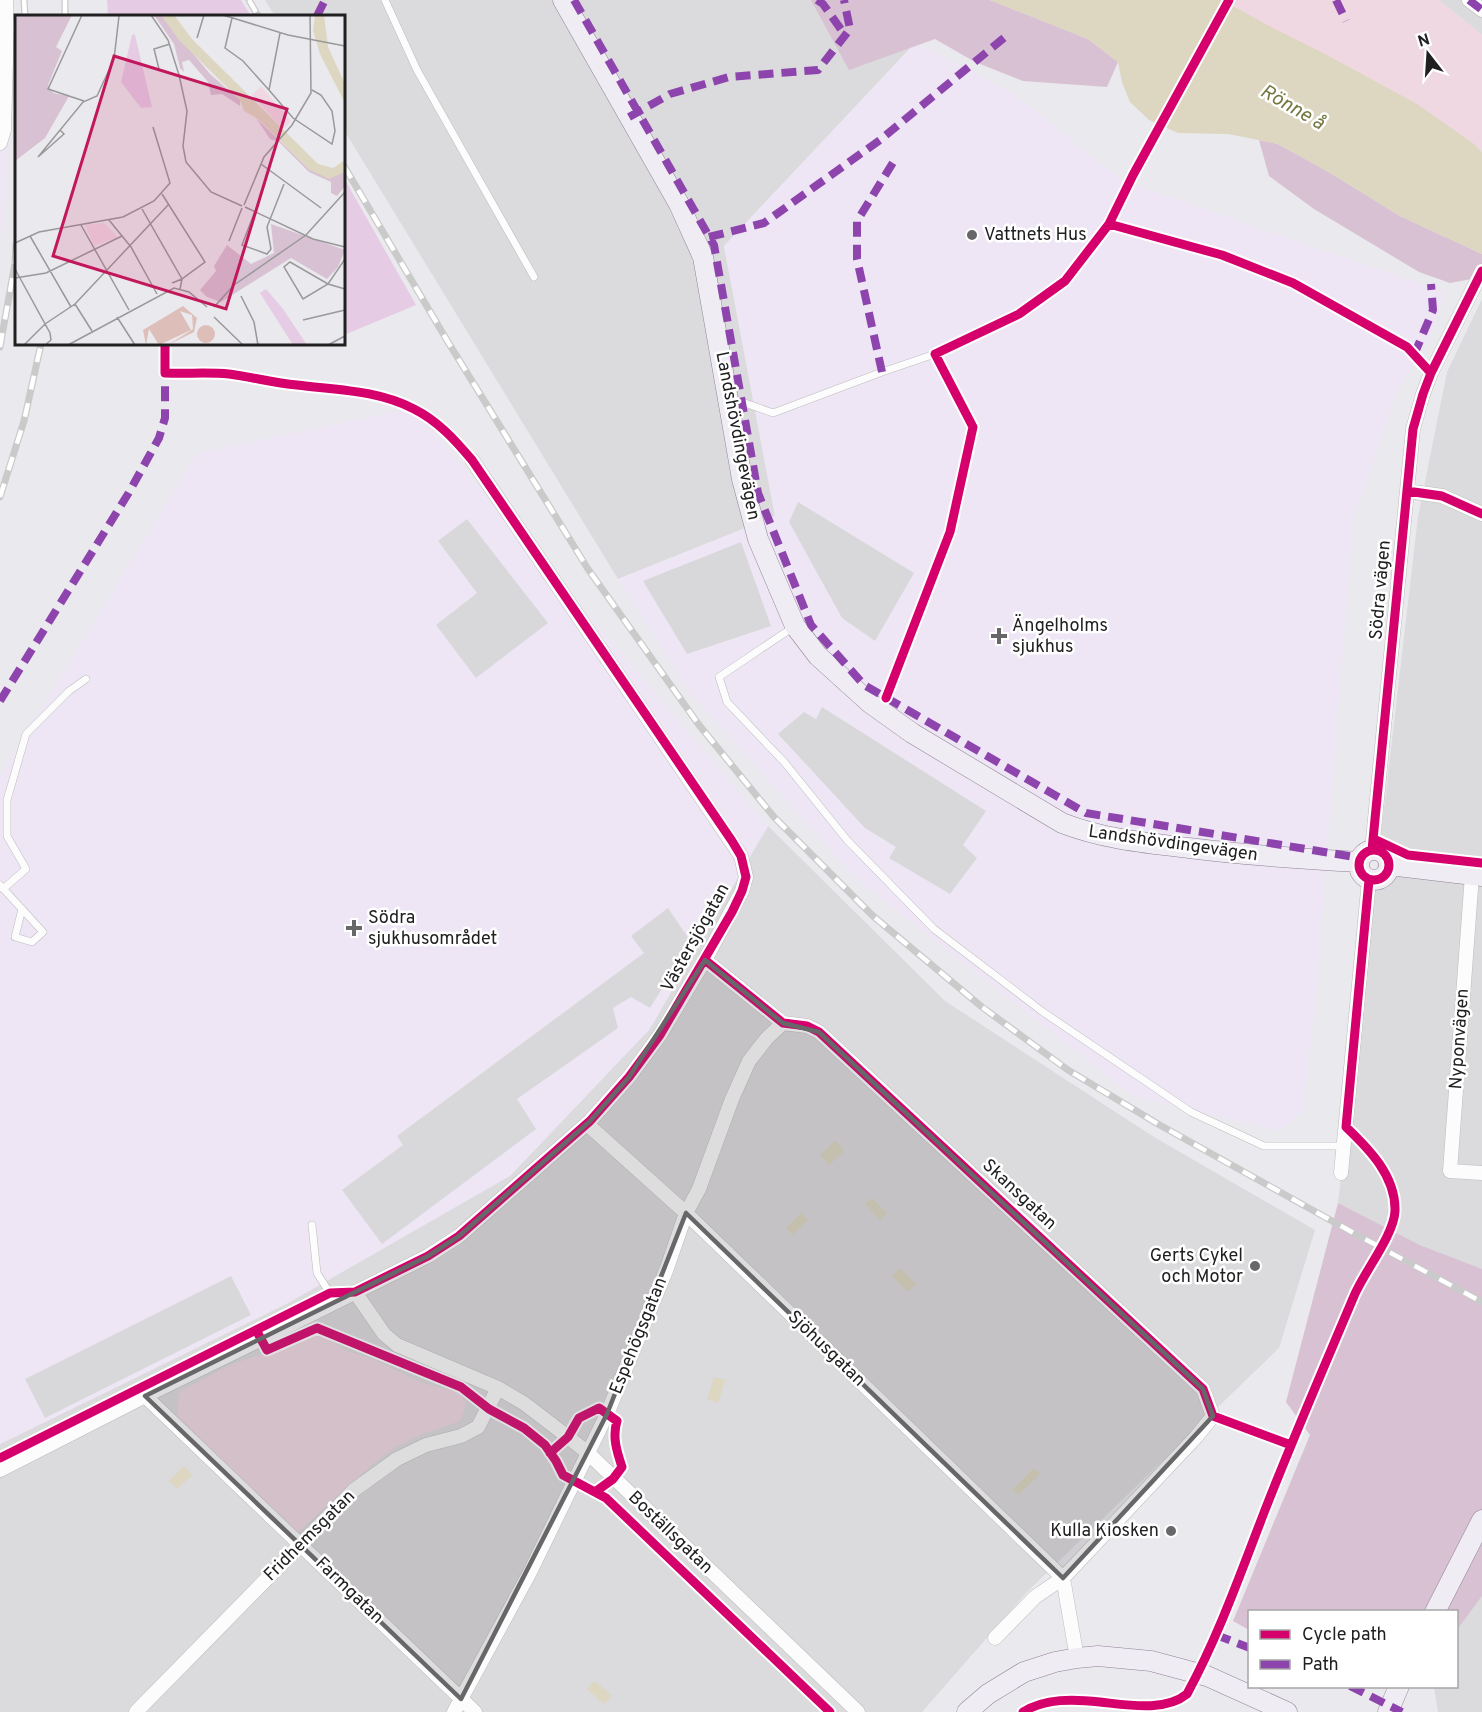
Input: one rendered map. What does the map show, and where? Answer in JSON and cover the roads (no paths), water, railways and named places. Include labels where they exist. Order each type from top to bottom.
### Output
[{"type":"street","points":[[0,143],[4,130],[6,0]]},
{"type":"street","name":"Landshövdingevägen","points":[[563,0],[679,204],[703,257],[742,479],[758,539],[795,626],[818,656],[870,703],[912,733],[1062,823],[1085,832],[1152,844],[1268,857],[1366,856]]},
{"type":"street","points":[[1469,0],[1482,10]]},
{"type":"street","name":"Södra vägen","points":[[1366,856],[1413,429],[1431,372],[1482,272]]},
{"type":"street","name":"Västersjögatan","points":[[0,1470],[336,1303],[428,1256],[459,1236],[586,1124],[629,1077],[660,1035],[705,960],[742,891],[746,877],[741,856],[472,460]]},
{"type":"street","points":[[1407,491],[1442,496],[1482,514]]},
{"type":"street","points":[[1378,851],[1388,859],[1389,865],[1383,878],[1376,880],[1369,880],[1361,873],[1366,856],[1378,851]]},
{"type":"street","points":[[1389,865],[1477,876]]},
{"type":"street","name":"Nyponvägen","points":[[1477,876],[1450,1171],[1482,1173]]},
{"type":"street","points":[[1341,1173],[1369,880]]},
{"type":"street","points":[[705,960],[783,1023]]},
{"type":"street","name":"Espehögsgatan","points":[[454,1712],[530,1572],[607,1414],[749,1061],[767,1038],[783,1023]]},
{"type":"street","name":"Skansgatan","points":[[783,1023],[807,1026],[819,1032],[1203,1389],[1213,1416],[1063,1578],[1035,1597],[995,1638]]},
{"type":"street","name":"Sjöhusgatan","points":[[586,1124],[686,1213],[1063,1578]]},
{"type":"street","name":"Boställsgatan","points":[[355,1292],[384,1334],[398,1345],[498,1388],[525,1404],[588,1453],[858,1712]]},
{"type":"street","name":"Fridhemsgatan","points":[[136,1712],[354,1490],[397,1459],[426,1445],[461,1436],[478,1426],[498,1388]]},
{"type":"street","name":"Farmgatan","points":[[145,1396],[475,1712]]},
{"type":"street","points":[[1436,1610],[1482,1520]]},
{"type":"street","points":[[1063,1578],[1077,1658]]},
{"type":"street","points":[[967,1712],[988,1694],[1024,1672],[1055,1662],[1098,1656],[1162,1664],[1207,1676],[1287,1712]]},
{"type":"street","points":[[1388,1712],[1399,1688]]},
{"type":"lane","points":[[385,0],[417,70],[534,277]]},
{"type":"lane","points":[[729,403],[742,402],[773,413],[935,354]]},
{"type":"lane","points":[[795,626],[719,677],[727,702],[785,764],[847,840],[934,929],[1043,1012],[1191,1112],[1264,1146],[1344,1146]]},
{"type":"lane","points":[[22,909],[15,937],[32,942],[43,932],[2,887],[26,868],[6,836],[7,800],[26,734],[69,692],[86,679]]},
{"type":"lane","points":[[312,1225],[317,1273],[336,1303]]},
{"type":"water","name":"Rönne å","points":[[990,0],[1222,0],[1417,104],[1474,144],[1482,152],[1482,254],[1400,216],[1278,144],[1228,134],[1178,133],[1149,120],[1130,102],[1122,82],[1118,62],[1088,39]]},
{"type":"water","points":[[835,1140],[844,1151],[829,1165],[820,1155]]},
{"type":"water","points":[[872,1198],[887,1213],[880,1220],[865,1204]]},
{"type":"water","points":[[801,1213],[808,1220],[793,1235],[786,1228]]},
{"type":"water","points":[[900,1268],[916,1284],[908,1292],[892,1276]]},
{"type":"water","points":[[714,1377],[725,1380],[718,1403],[707,1399]]},
{"type":"water","points":[[184,1466],[192,1475],[177,1489],[169,1481]]},
{"type":"water","points":[[1034,1468],[1040,1474],[1018,1495],[1012,1490]]},
{"type":"water","points":[[595,1681],[612,1696],[604,1704],[587,1689]]},
{"type":"railway","points":[[24,0],[25,15]]},
{"type":"railway","points":[[65,0],[65,15]]},
{"type":"railway","points":[[249,0],[257,15]]},
{"type":"railway","points":[[345,168],[448,342],[588,569],[699,725],[774,817],[873,916],[982,1007],[1068,1070],[1158,1124],[1482,1302]]},
{"type":"railway","points":[[0,347],[15,263]]},
{"type":"railway","points":[[0,497],[24,421],[41,345]]},
{"type":"place","name":"Vattnets Hus","points":[[972,235]]},
{"type":"place","name":"Ängelholms sjukhus","points":[[999,636]]},
{"type":"place","name":"Södra sjukhusområdet","points":[[354,928]]},
{"type":"place","name":"Gerts Cykel och Motor","points":[[1255,1266]]},
{"type":"place","name":"Kulla Kiosken","points":[[1171,1531]]}]
